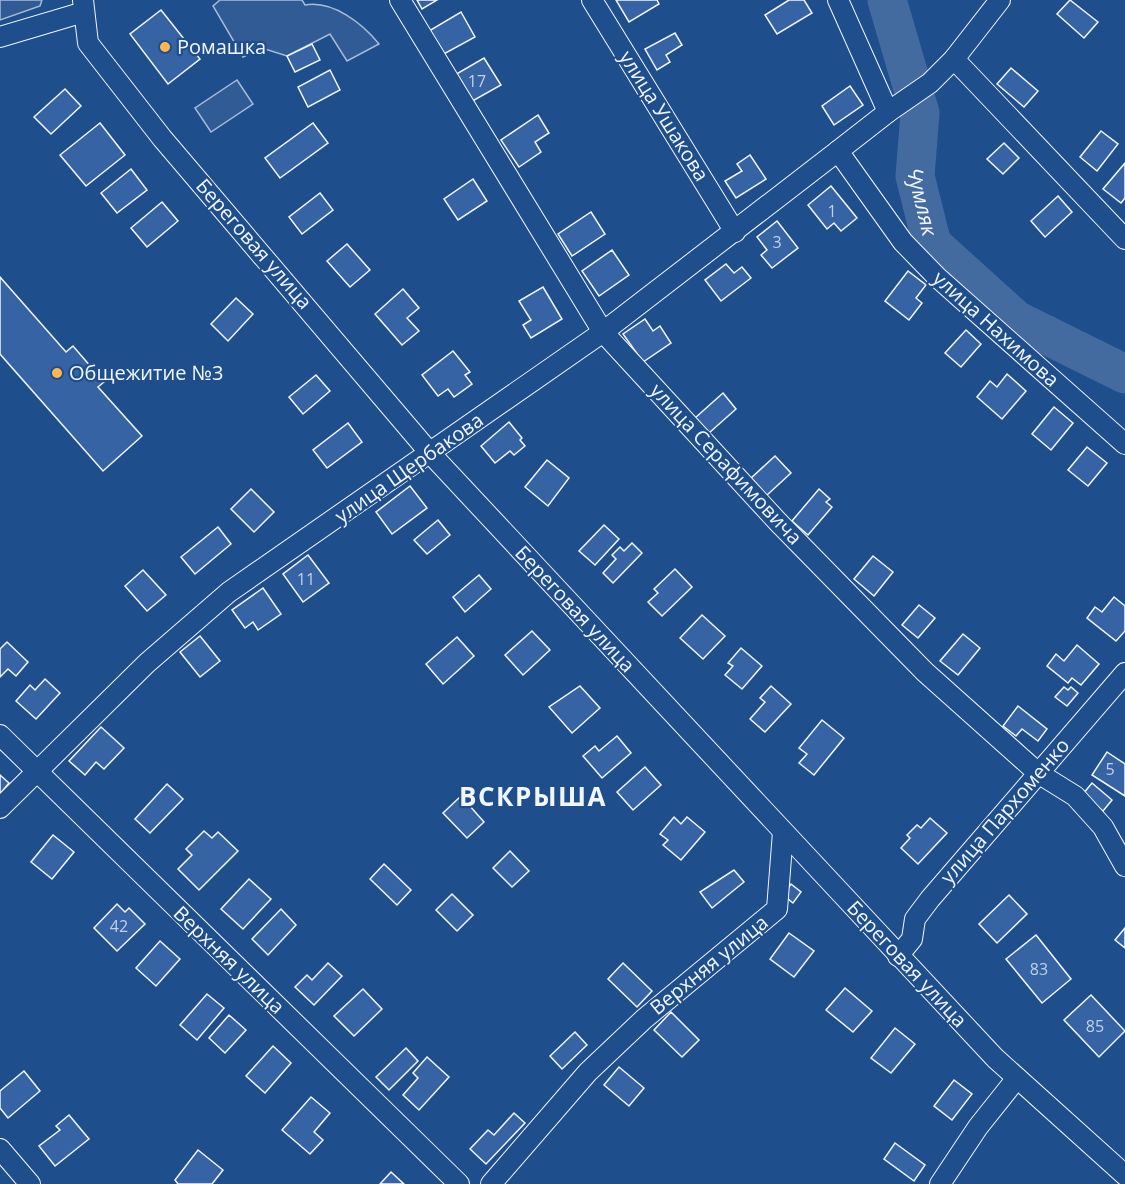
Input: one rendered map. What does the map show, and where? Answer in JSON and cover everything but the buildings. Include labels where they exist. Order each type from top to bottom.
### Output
[{"type":"street","name":"улица Серафимовича","points":[[400,0],[603,332],[778,522],[925,672],[1038,773],[1075,796],[1103,827],[1125,866]]},
{"type":"street","name":"улица Ушакова","points":[[592,0],[735,232]]},
{"type":"street","points":[[838,0],[888,112]]},
{"type":"street","points":[[838,151],[930,83],[954,59],[1000,0]]},
{"type":"street","points":[[0,37],[83,6]]},
{"type":"street","name":"Береговая улица","points":[[83,6],[88,43],[155,129],[430,453],[898,956],[1017,1078],[1125,1175]]},
{"type":"street","points":[[954,59],[1125,238]]},
{"type":"street","name":"улица Щербакова","points":[[0,808],[147,663],[229,592],[603,332],[838,151]]},
{"type":"street","name":"улица Нахимова","points":[[838,151],[903,242],[936,277],[1125,444]]},
{"type":"street","name":"улица Пархоменко","points":[[898,956],[912,939],[915,919],[1125,673]]},
{"type":"street","name":"Верхняя улица","points":[[0,735],[36,774],[459,1184]]},
{"type":"street","name":"Верхняя улица","points":[[491,1184],[596,1065],[644,1019],[777,909],[783,832]]},
{"type":"street","points":[[940,1184],[978,1127],[1017,1078]]},
{"type":"street","points":[[0,1149],[30,1184]]},
{"type":"shaded area","points":[[0,0],[42,0],[40,6],[0,20]]},
{"type":"shaded area","points":[[220,0],[302,0],[305,5],[326,6],[347,15],[379,44],[347,61],[330,34],[287,56],[262,48],[243,57],[213,6]]},
{"type":"shaded area","points":[[237,80],[253,104],[211,132],[195,108]]},
{"type":"waterway","name":"Чумляк","points":[[887,0],[920,113],[915,176],[932,244],[1016,320],[1125,374]]},
{"type":"place","name":"Ромашка","points":[[165,47]]},
{"type":"place","name":"Общежитие №3","points":[[57,373]]},
{"type":"district","name":"ВСКРЫША","points":[[533,797]]}]
